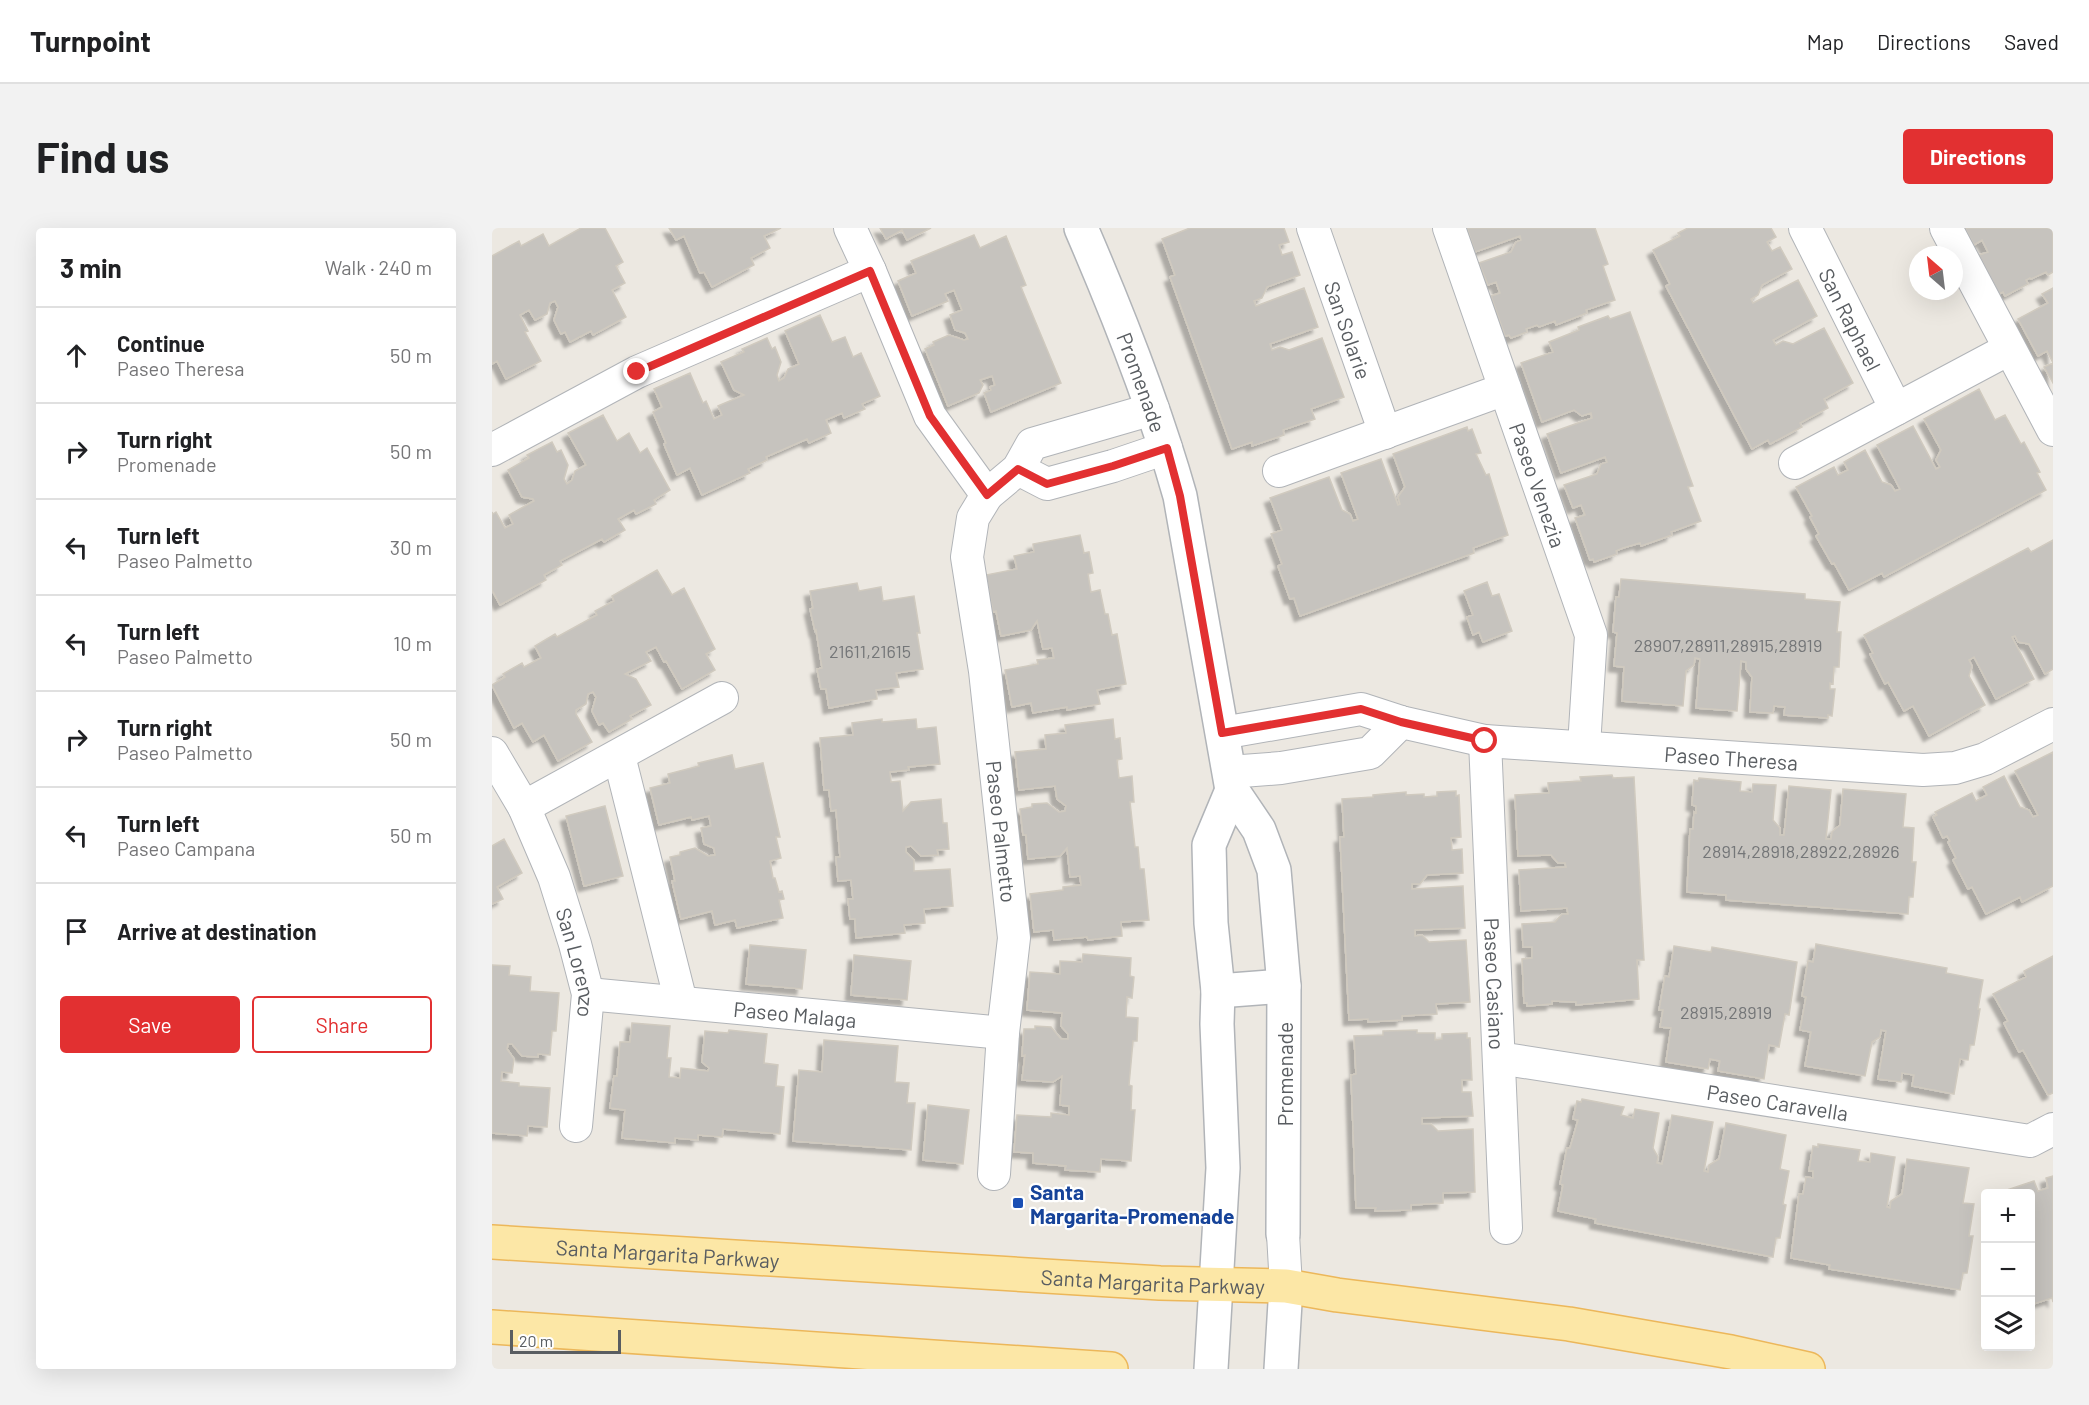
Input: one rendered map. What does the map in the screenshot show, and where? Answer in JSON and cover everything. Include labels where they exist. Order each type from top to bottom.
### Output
[{"type":"main road","name":"Santa Margarita Parkway","points":[[492,1242],[1160,1283],[1286,1286],[1337,1295],[1569,1324],[1731,1352],[1808,1369]]},
{"type":"main road","points":[[492,1327],[1111,1369]]},
{"type":"street","points":[[850,228],[930,416],[987,495]]},
{"type":"street","name":"Promenade","points":[[1081,228],[1113,302],[1167,448],[1180,496],[1231,781],[1259,830],[1275,870],[1284,986],[1283,1234],[1286,1286],[1281,1369]]},
{"type":"street","name":"San Solarie","points":[[1313,228],[1384,433]]},
{"type":"street","name":"Paseo Venezia","points":[[1449,228],[1591,635],[1584,746]]},
{"type":"street","name":"San Raphael","points":[[1805,228],[1896,409]]},
{"type":"street","points":[[1946,228],[2053,430]]},
{"type":"street","points":[[492,450],[637,372],[870,271]]},
{"type":"street","points":[[1795,463],[2009,349]]},
{"type":"street","points":[[1279,471],[1505,389]]},
{"type":"street","name":"Paseo Palmetto","points":[[994,1174],[1003,1033],[1014,938],[986,670],[967,557],[973,518],[987,495],[1018,469],[1032,444],[1153,409]]},
{"type":"street","points":[[1018,469],[1047,484],[1167,448]]},
{"type":"street","points":[[524,807],[722,698]]},
{"type":"street","name":"Paseo Theresa","points":[[1222,733],[1361,709],[1401,722],[1485,741],[1923,770],[1955,768],[1985,759],[2053,724]]},
{"type":"street","points":[[1211,1369],[1223,1168],[1218,991],[1211,924],[1209,845],[1231,781],[1281,768],[1370,753],[1401,722]]},
{"type":"street","name":"Paseo Casiano","points":[[1485,741],[1506,1228]]},
{"type":"street","name":"San Lorenzo","points":[[492,753],[524,807],[554,877],[588,994],[576,1126]]},
{"type":"street","points":[[619,756],[681,1002]]},
{"type":"street","points":[[1218,991],[1284,986]]},
{"type":"street","name":"Paseo Malaga","points":[[588,994],[1003,1033]]},
{"type":"street","name":"Paseo Caravella","points":[[1498,1058],[2030,1142],[2053,1130]]},
{"type":"building","points":[[581,228],[605,228],[623,262],[616,266],[625,283],[612,290],[626,317],[593,335],[591,331],[570,342],[565,332],[561,334],[554,320],[558,307],[555,301],[550,303],[547,314],[535,320],[529,310],[520,315],[528,331],[525,332],[541,361],[506,379],[497,361],[492,364],[492,256],[519,241],[521,246],[543,234],[549,246]]},
{"type":"building","points":[[669,228],[781,228],[764,236],[770,248],[751,258],[754,265],[712,287],[704,272],[700,273],[684,236],[676,240]]},
{"type":"building","points":[[880,228],[931,228],[907,240],[902,230],[886,239]]},
{"type":"building","points":[[1190,228],[1284,228],[1289,242],[1279,245],[1282,255],[1292,252],[1300,275],[1267,287],[1262,298],[1254,301],[1256,306],[1304,288],[1318,327],[1270,344],[1272,350],[1280,347],[1289,350],[1322,338],[1344,397],[1311,409],[1315,419],[1283,430],[1284,435],[1252,446],[1252,442],[1232,449],[1170,277],[1175,275],[1162,239]]},
{"type":"building","points":[[1467,228],[1595,228],[1608,264],[1603,266],[1615,300],[1586,310],[1587,313],[1556,325],[1555,321],[1526,329],[1527,332],[1511,338],[1509,335],[1505,336],[1491,296],[1500,293],[1496,282],[1488,285],[1479,263],[1511,252],[1516,242],[1521,240],[1520,236],[1475,252]]},
{"type":"building","points":[[1688,228],[1771,228],[1776,237],[1767,242],[1772,251],[1780,247],[1792,269],[1762,285],[1758,295],[1751,299],[1753,303],[1798,280],[1817,316],[1773,340],[1776,345],[1783,341],[1793,344],[1824,328],[1853,383],[1824,399],[1828,408],[1800,423],[1802,427],[1770,444],[1768,440],[1752,449],[1666,286],[1670,284],[1653,250],[1680,236],[1678,233]]},
{"type":"building","points":[[1965,228],[2053,228],[2053,272],[2048,275],[2046,272],[2026,280],[2028,284],[2005,296],[2003,292],[1999,294],[1979,255],[1988,252],[1982,240],[1974,245]]},
{"type":"building","points":[[974,235],[980,248],[1006,236],[1026,285],[1021,287],[1061,383],[991,412],[984,393],[995,385],[992,376],[980,380],[983,385],[979,393],[948,406],[925,349],[934,345],[933,342],[949,335],[964,340],[968,339],[965,333],[955,330],[950,315],[962,310],[954,290],[945,294],[948,301],[912,316],[898,281],[916,273],[911,261]]},
{"type":"building","points":[[2053,288],[2053,363],[2047,351],[2038,356],[2018,319],[2048,303],[2042,294]]},
{"type":"building","points":[[1630,312],[1693,486],[1688,487],[1701,521],[1641,546],[1640,543],[1623,548],[1616,551],[1617,554],[1594,562],[1593,559],[1590,560],[1575,518],[1585,515],[1581,505],[1573,508],[1564,485],[1597,474],[1601,464],[1607,462],[1605,457],[1561,473],[1547,434],[1592,418],[1591,413],[1582,416],[1574,410],[1542,422],[1521,363],[1553,352],[1549,342],[1579,330],[1578,327],[1608,316],[1610,319]]},
{"type":"building","points":[[820,315],[832,342],[845,337],[853,357],[861,353],[880,396],[862,404],[865,409],[844,418],[842,413],[826,420],[831,433],[809,443],[807,439],[766,457],[767,460],[748,469],[750,473],[702,495],[690,468],[677,475],[653,412],[662,407],[654,389],[690,373],[703,403],[706,401],[714,419],[722,415],[718,406],[744,395],[734,390],[721,362],[744,352],[742,349],[767,338],[772,349],[775,347],[781,362],[777,375],[779,381],[784,378],[788,369],[799,364],[785,331]]},
{"type":"building","points":[[2053,363],[2053,383],[2044,367]]},
{"type":"building","points":[[1979,389],[1995,420],[2005,415],[2021,444],[2024,442],[2040,472],[2037,473],[2046,490],[1884,577],[1882,573],[1849,590],[1816,536],[1819,534],[1810,517],[1812,516],[1796,487],[1834,467],[1838,475],[1848,470],[1844,462],[1865,450],[1882,482],[1891,485],[1895,491],[1900,489],[1877,445],[1913,426],[1936,469],[1940,467],[1936,460],[1941,450],[1924,419]]},
{"type":"building","points":[[603,415],[617,441],[629,433],[640,453],[647,448],[670,490],[654,500],[656,504],[636,514],[634,510],[618,519],[625,530],[560,561],[562,565],[544,575],[546,580],[500,605],[492,590],[492,512],[493,514],[496,512],[505,528],[513,524],[509,515],[534,501],[522,497],[508,470],[529,458],[527,455],[552,442],[557,452],[561,450],[568,465],[564,479],[567,484],[572,480],[575,471],[586,465],[568,433]]},
{"type":"building","points":[[1467,427],[1468,431],[1472,429],[1481,453],[1476,454],[1486,475],[1489,474],[1508,535],[1473,548],[1474,553],[1300,616],[1294,598],[1290,599],[1278,566],[1282,564],[1271,534],[1282,530],[1270,498],[1329,477],[1342,510],[1350,514],[1353,521],[1358,519],[1341,473],[1381,459],[1398,505],[1400,504],[1398,497],[1405,487],[1393,454]]},
{"type":"building","points":[[1080,535],[1084,553],[1089,552],[1093,573],[1088,574],[1091,592],[1100,590],[1112,635],[1117,634],[1126,684],[1097,690],[1100,704],[1033,713],[1031,703],[1012,707],[1005,670],[1038,664],[1037,660],[1054,658],[1052,648],[1043,649],[1037,621],[1031,630],[1001,636],[996,611],[993,612],[986,575],[1017,569],[1014,556],[1034,552],[1033,544]]},
{"type":"building","points":[[2053,540],[2053,669],[2045,674],[2029,644],[2018,642],[2015,636],[2012,637],[2034,679],[1996,699],[1974,657],[1969,660],[1972,666],[1969,676],[1985,705],[1929,736],[1913,706],[1904,711],[1888,682],[1885,684],[1870,654],[1873,653],[1864,635],[2028,548],[2031,552]]},
{"type":"building","points":[[657,570],[672,595],[684,588],[715,649],[706,654],[715,670],[682,689],[656,647],[646,652],[651,661],[625,674],[636,679],[651,705],[630,716],[632,719],[609,732],[603,723],[599,725],[592,711],[596,697],[593,692],[588,694],[586,704],[576,710],[576,714],[592,742],[558,761],[544,735],[533,742],[522,723],[514,728],[492,685],[505,677],[503,674],[522,663],[524,667],[541,658],[535,646],[597,615],[595,611],[614,601],[612,596]]},
{"type":"building","points":[[1621,579],[1805,594],[1805,599],[1840,602],[1837,632],[1841,632],[1839,667],[1834,667],[1833,684],[1830,683],[1830,689],[1835,689],[1832,716],[1828,715],[1828,718],[1784,715],[1785,707],[1774,706],[1773,713],[1750,712],[1752,677],[1746,669],[1746,662],[1741,661],[1737,711],[1696,708],[1700,659],[1695,658],[1694,665],[1686,671],[1683,706],[1622,701],[1624,667],[1614,666],[1617,633],[1613,632],[1616,597],[1619,597]]},
{"type":"building","points":[[1487,582],[1492,596],[1499,594],[1512,631],[1483,642],[1479,632],[1473,635],[1467,617],[1473,615],[1464,591]]},
{"type":"building","points":[[857,583],[859,591],[881,587],[883,601],[914,596],[923,669],[896,673],[899,687],[876,690],[877,699],[829,708],[826,689],[821,689],[817,669],[822,668],[810,609],[813,608],[810,591]]},
{"type":"building","points":[[882,719],[882,722],[916,719],[917,729],[936,727],[940,764],[908,767],[909,770],[890,772],[891,782],[900,781],[903,811],[911,802],[941,799],[943,823],[947,823],[949,849],[937,850],[938,855],[921,856],[911,846],[906,847],[906,852],[914,860],[914,871],[950,869],[953,906],[924,909],[925,923],[904,925],[905,933],[856,938],[855,919],[850,919],[848,899],[853,899],[851,880],[838,881],[836,857],[840,857],[836,810],[831,811],[829,790],[824,790],[820,738],[853,735],[852,723]]},
{"type":"building","points":[[1113,719],[1115,739],[1120,738],[1122,759],[1117,760],[1119,778],[1132,776],[1134,802],[1130,802],[1135,847],[1138,847],[1140,869],[1144,869],[1149,920],[1121,922],[1122,936],[1088,940],[1087,937],[1054,940],[1053,930],[1034,932],[1030,894],[1081,885],[1080,876],[1070,877],[1067,848],[1060,856],[1028,859],[1026,835],[1023,835],[1020,809],[1032,807],[1032,804],[1047,803],[1059,812],[1065,811],[1066,806],[1057,799],[1055,786],[1019,790],[1015,752],[1046,749],[1045,735],[1066,733],[1065,725]]},
{"type":"building","points":[[2053,752],[2053,886],[2022,902],[2020,897],[1986,914],[1972,887],[1968,889],[1953,860],[1956,858],[1948,842],[1950,841],[1947,836],[1943,838],[1933,817],[1937,815],[1935,812],[1972,793],[1976,801],[1987,795],[1983,787],[2004,776],[2020,807],[2029,810],[2033,817],[2038,815],[2015,771]]},
{"type":"building","points":[[732,755],[735,769],[763,763],[780,837],[776,837],[781,858],[770,861],[773,878],[775,878],[779,892],[782,891],[784,899],[779,900],[783,918],[737,928],[735,920],[715,925],[712,911],[681,919],[672,881],[675,881],[670,857],[695,848],[708,856],[715,855],[714,848],[704,844],[701,828],[711,826],[709,816],[692,820],[691,817],[659,825],[650,788],[670,783],[668,774],[699,766],[698,763]]},
{"type":"building","points":[[1612,775],[1613,778],[1634,777],[1644,960],[1637,960],[1639,999],[1576,1005],[1576,1002],[1552,1001],[1552,1004],[1527,1006],[1527,1003],[1524,1003],[1522,959],[1532,958],[1532,947],[1523,947],[1522,924],[1555,922],[1562,914],[1568,914],[1567,908],[1521,911],[1519,870],[1566,867],[1565,863],[1558,863],[1551,855],[1518,856],[1515,795],[1549,793],[1548,783],[1581,781],[1580,777]]},
{"type":"building","points":[[1699,778],[1741,782],[1740,791],[1752,792],[1753,784],[1776,785],[1773,820],[1780,828],[1780,835],[1784,835],[1789,786],[1831,790],[1826,839],[1831,839],[1832,832],[1840,825],[1843,789],[1906,794],[1903,827],[1914,828],[1912,862],[1916,862],[1913,897],[1909,897],[1908,914],[1726,900],[1726,895],[1687,892],[1690,829],[1693,829],[1694,812],[1696,813],[1696,806],[1692,805],[1694,780],[1698,781]]},
{"type":"building","points":[[1456,791],[1456,796],[1459,795],[1461,837],[1451,838],[1452,850],[1462,849],[1463,873],[1427,875],[1420,884],[1412,884],[1412,889],[1463,886],[1465,928],[1415,930],[1415,936],[1422,935],[1429,942],[1466,940],[1470,1002],[1436,1004],[1437,1014],[1402,1016],[1402,1020],[1368,1022],[1368,1019],[1349,1020],[1340,837],[1344,837],[1342,799],[1406,792],[1406,795],[1424,794],[1424,797],[1437,796],[1437,792]]},
{"type":"building","points":[[605,806],[623,876],[584,886],[566,816]]},
{"type":"building","points":[[504,839],[522,873],[497,887],[503,899],[492,904],[492,846]]},
{"type":"building","points":[[1816,944],[1947,968],[1946,973],[1983,980],[1974,1045],[1970,1045],[1968,1060],[1960,1059],[1954,1094],[1912,1086],[1914,1075],[1902,1073],[1901,1082],[1878,1079],[1886,1031],[1881,1030],[1880,1037],[1872,1042],[1865,1076],[1805,1066],[1811,1032],[1800,1030],[1806,997],[1802,996],[1808,961],[1813,962]]},
{"type":"building","points":[[750,945],[806,950],[802,989],[746,984]]},
{"type":"building","points":[[1674,946],[1711,952],[1712,947],[1797,962],[1789,1015],[1785,1014],[1779,1047],[1769,1045],[1764,1079],[1718,1071],[1720,1061],[1710,1059],[1708,1069],[1666,1062],[1671,1028],[1660,1027],[1663,1010],[1659,1010],[1665,976],[1669,977]]},
{"type":"building","points":[[1083,954],[1131,958],[1130,976],[1134,977],[1132,998],[1127,997],[1126,1017],[1138,1018],[1137,1041],[1133,1041],[1129,1085],[1132,1086],[1131,1110],[1135,1110],[1131,1161],[1101,1159],[1100,1172],[1065,1170],[1066,1166],[1033,1163],[1033,1153],[1014,1152],[1017,1115],[1051,1117],[1051,1113],[1069,1115],[1069,1106],[1060,1105],[1062,1076],[1053,1082],[1022,1080],[1025,1055],[1022,1056],[1024,1029],[1035,1029],[1035,1026],[1051,1027],[1061,1039],[1068,1039],[1068,1034],[1061,1026],[1062,1013],[1027,1010],[1030,972],[1060,974],[1060,961],[1082,962]]},
{"type":"building","points":[[854,955],[911,961],[907,1000],[851,995]]},
{"type":"building","points":[[2053,956],[2053,1093],[2048,1095],[2023,1050],[2019,1052],[2004,1023],[2008,1021],[1993,994],[2026,977],[2024,971]]},
{"type":"building","points":[[492,965],[510,966],[509,975],[531,977],[530,991],[559,993],[556,1031],[552,1031],[550,1055],[522,1056],[512,1044],[508,1044],[507,1049],[514,1059],[512,1073],[502,1072],[501,1081],[519,1083],[519,1086],[550,1088],[547,1127],[528,1126],[527,1136],[492,1133]]},
{"type":"building","points":[[632,1023],[670,1026],[667,1058],[671,1058],[669,1077],[680,1078],[681,1068],[708,1071],[709,1068],[702,1062],[705,1031],[728,1033],[729,1030],[767,1034],[764,1063],[778,1065],[776,1086],[784,1087],[780,1134],[723,1129],[722,1137],[698,1135],[698,1140],[675,1138],[675,1143],[622,1138],[625,1110],[610,1108],[614,1076],[617,1076],[620,1042],[630,1042]]},
{"type":"building","points":[[1417,1030],[1417,1033],[1435,1033],[1435,1040],[1442,1039],[1442,1034],[1467,1033],[1467,1038],[1470,1038],[1472,1080],[1462,1080],[1462,1092],[1471,1092],[1473,1116],[1422,1118],[1422,1124],[1431,1124],[1438,1131],[1473,1129],[1475,1192],[1443,1193],[1443,1203],[1411,1205],[1411,1210],[1375,1211],[1376,1208],[1356,1208],[1351,1075],[1356,1074],[1354,1036],[1383,1035],[1383,1031]]},
{"type":"building","points":[[824,1040],[898,1046],[895,1082],[909,1083],[907,1103],[915,1103],[911,1150],[793,1141],[799,1070],[822,1072]]},
{"type":"building","points":[[1582,1099],[1624,1107],[1621,1115],[1633,1118],[1635,1109],[1659,1113],[1653,1148],[1658,1157],[1657,1163],[1662,1164],[1672,1115],[1713,1122],[1704,1171],[1708,1172],[1709,1165],[1719,1159],[1726,1123],[1786,1135],[1780,1169],[1789,1171],[1783,1204],[1786,1205],[1780,1238],[1776,1238],[1773,1257],[1595,1223],[1596,1219],[1558,1211],[1563,1185],[1560,1184],[1567,1148],[1570,1148],[1578,1120],[1573,1119],[1577,1101],[1581,1102]]},
{"type":"building","points":[[928,1105],[969,1110],[963,1164],[923,1160]]},
{"type":"building","points":[[1818,1144],[1860,1150],[1858,1161],[1870,1162],[1871,1153],[1895,1157],[1887,1207],[1890,1208],[1891,1201],[1902,1194],[1907,1159],[1969,1168],[1963,1203],[1974,1204],[1969,1236],[1973,1236],[1967,1273],[1963,1273],[1960,1290],[1829,1269],[1830,1265],[1791,1258],[1799,1194],[1803,1194],[1806,1177],[1813,1178],[1813,1171],[1809,1171],[1813,1146],[1818,1147]]},
{"type":"building","points":[[2053,1176],[2053,1302],[2052,1298],[2035,1303],[2035,1189],[2010,1189],[2034,1181],[2038,1191],[2048,1188],[2046,1178]]},
{"type":"place","name":"Santa Margarita-Promenade","points":[[1018,1203]]},
{"type":"route","points":[[637,372],[870,271],[930,416],[987,495],[1018,469],[1047,484],[1167,448],[1180,496],[1222,733],[1361,709],[1401,722],[1485,741]]}]
